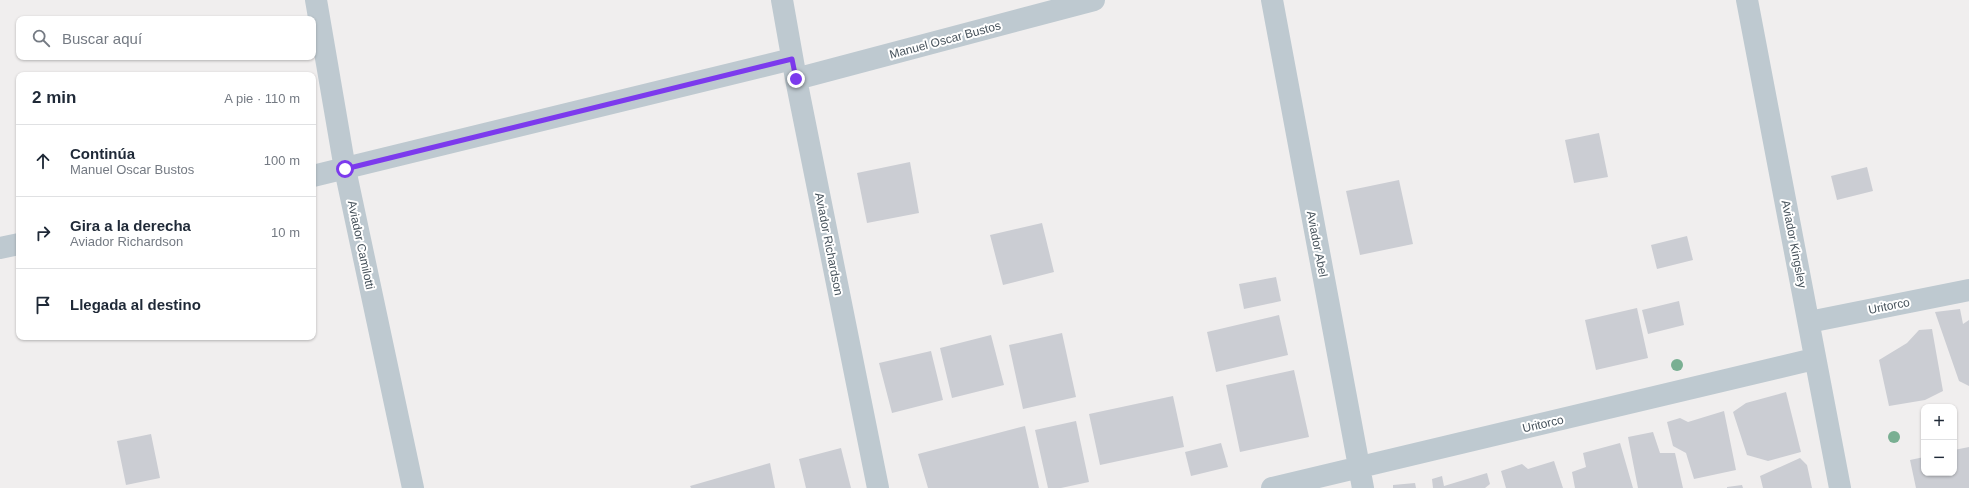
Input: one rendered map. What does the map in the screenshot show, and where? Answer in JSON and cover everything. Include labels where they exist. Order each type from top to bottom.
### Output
[{"type":"street","name":"Aviador Camilotti","points":[[316,0],[345,169],[413,488]]},
{"type":"street","name":"Aviador Richardson","points":[[782,0],[794,69],[878,488]]},
{"type":"street","name":"Manuel Oscar Bustos","points":[[316,175],[794,69],[1094,0]]},
{"type":"street","name":"Aviador Abel","points":[[1272,0],[1361,478]]},
{"type":"street","name":"Aviador Kingsley","points":[[1747,0],[1809,322],[1814,359],[1840,488]]},
{"type":"street","points":[[0,248],[16,245]]},
{"type":"street","name":"Uritorco","points":[[1809,322],[1969,290]]},
{"type":"street","name":"Uritorco","points":[[1272,488],[1361,478],[1814,359]]},
{"type":"building","points":[[1599,133],[1608,177],[1574,183],[1565,140]]},
{"type":"building","points":[[910,162],[919,213],[867,223],[857,173]]},
{"type":"building","points":[[1867,167],[1873,191],[1837,200],[1831,176]]},
{"type":"building","points":[[1399,180],[1413,244],[1360,255],[1346,191]]},
{"type":"building","points":[[1042,223],[1054,272],[1003,285],[990,235]]},
{"type":"building","points":[[1687,236],[1693,260],[1657,269],[1651,245]]},
{"type":"building","points":[[1276,277],[1281,301],[1244,309],[1239,284]]},
{"type":"building","points":[[1679,301],[1684,325],[1648,334],[1642,310]]},
{"type":"building","points":[[1637,308],[1648,358],[1596,370],[1585,320]]},
{"type":"building","points":[[1960,309],[1963,324],[1969,320],[1969,386],[1959,381],[1935,312]]},
{"type":"building","points":[[1279,315],[1288,355],[1216,372],[1207,332]]},
{"type":"building","points":[[1932,329],[1943,391],[1925,400],[1889,406],[1879,360],[1907,343],[1919,330]]},
{"type":"building","points":[[1062,333],[1076,397],[1023,409],[1009,345]]},
{"type":"building","points":[[991,335],[1004,385],[952,398],[940,348]]},
{"type":"building","points":[[931,351],[943,400],[892,413],[879,363]]},
{"type":"building","points":[[1294,370],[1309,437],[1240,452],[1226,385]]},
{"type":"building","points":[[1786,392],[1801,452],[1768,461],[1747,455],[1733,412],[1746,403]]},
{"type":"building","points":[[1173,396],[1184,447],[1100,465],[1089,414]]},
{"type":"building","points":[[1724,411],[1736,470],[1694,479],[1686,453],[1673,446],[1667,422],[1680,418],[1688,422]]},
{"type":"building","points":[[1076,421],[1089,482],[1061,488],[1048,488],[1035,430]]},
{"type":"building","points":[[1025,426],[1039,488],[928,488],[918,454]]},
{"type":"building","points":[[1653,432],[1660,453],[1675,453],[1683,488],[1638,488],[1628,437]]},
{"type":"building","points":[[151,434],[160,478],[126,485],[117,441]]},
{"type":"building","points":[[1221,443],[1228,467],[1191,476],[1185,452]]},
{"type":"building","points":[[1620,443],[1633,488],[1575,488],[1572,472],[1586,467],[1583,453]]},
{"type":"building","points":[[1969,447],[1969,488],[1916,488],[1910,460],[1921,458],[1921,476],[1957,476],[1957,449]]},
{"type":"building","points":[[841,448],[851,488],[806,488],[799,459]]},
{"type":"building","points":[[1800,458],[1807,465],[1812,488],[1763,488],[1760,476]]},
{"type":"building","points":[[1554,461],[1563,488],[1506,488],[1501,471],[1522,464],[1528,469]]},
{"type":"building","points":[[770,463],[775,488],[691,488],[690,486]]},
{"type":"building","points":[[1487,473],[1490,484],[1485,488],[1433,488],[1432,479],[1442,476],[1444,486]]},
{"type":"building","points":[[1415,483],[1416,488],[1393,488],[1393,485]]},
{"type":"building","points":[[1742,485],[1743,488],[1727,488],[1727,487]]},
{"type":"route","points":[[345,169],[792,59],[796,79]]}]
